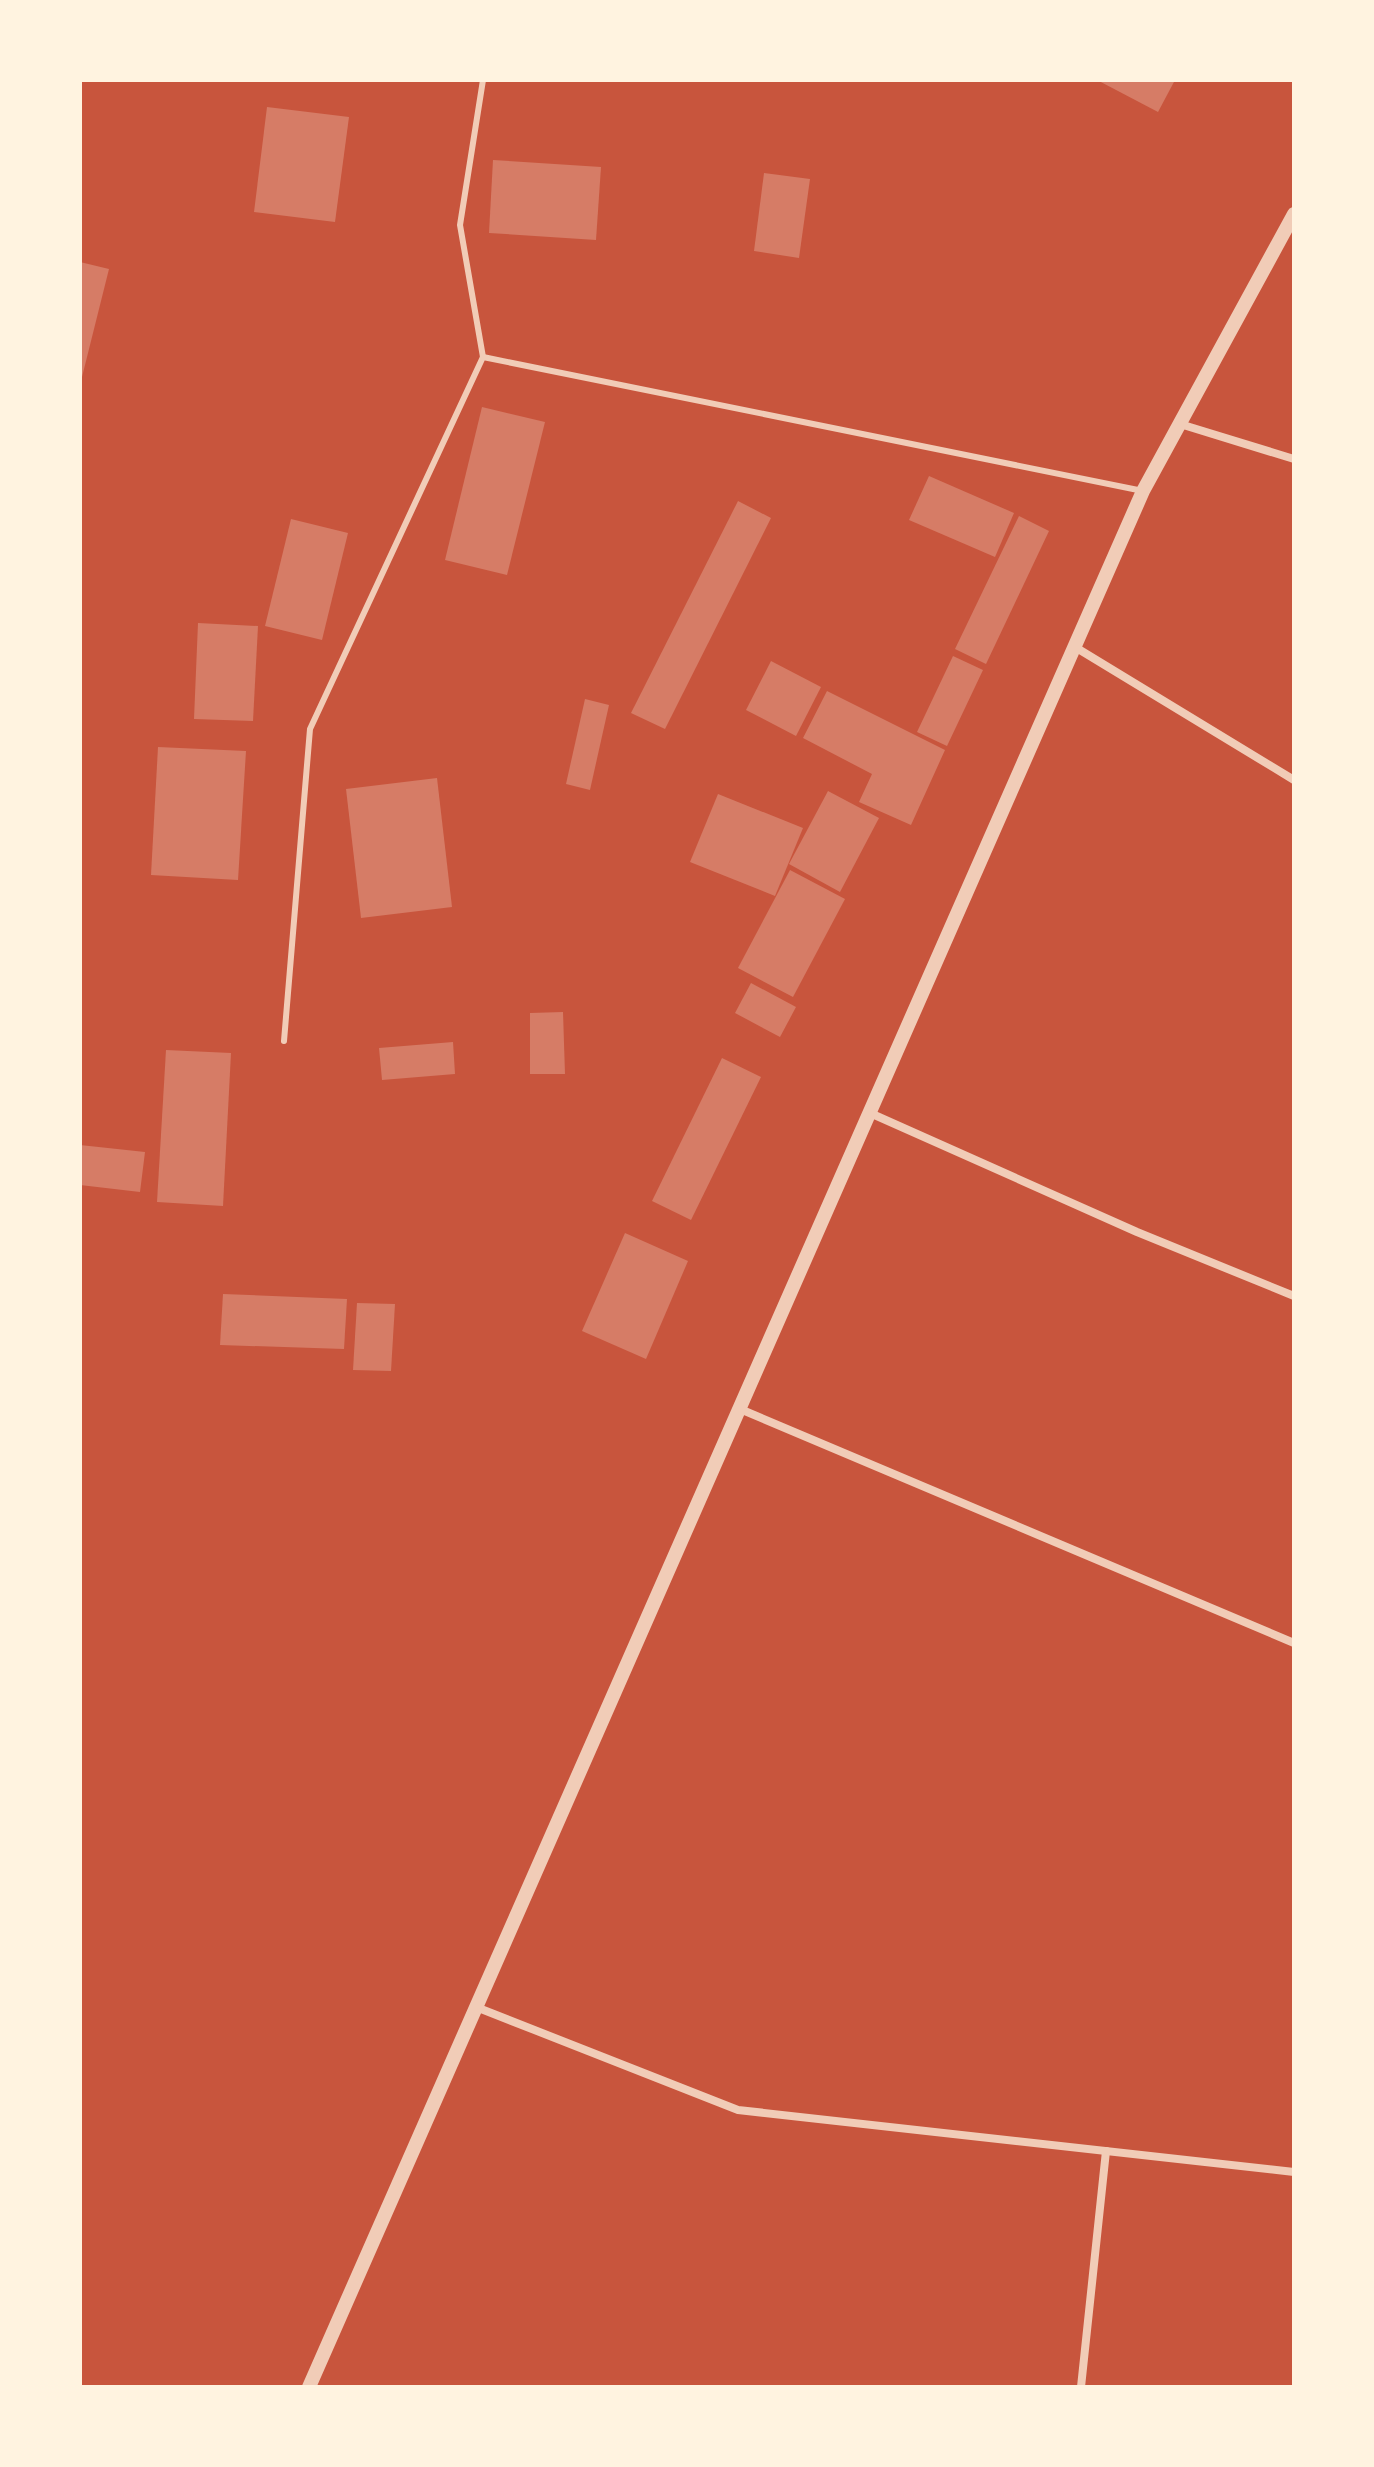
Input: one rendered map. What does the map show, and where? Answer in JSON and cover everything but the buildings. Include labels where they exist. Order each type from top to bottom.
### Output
[{"type":"street","points":[[309,2387],[1143,491],[1294,214]]},
{"type":"street","points":[[1180,424],[1294,459]]},
{"type":"street","points":[[1075,647],[1294,780]]},
{"type":"street","points":[[870,1113],[1137,1232],[1294,1296]]},
{"type":"street","points":[[740,1409],[1294,1643]]},
{"type":"street","points":[[476,2007],[738,2110],[1294,2172]]},
{"type":"street","points":[[1081,2387],[1106,2151]]},
{"type":"lane","points":[[284,1041],[310,729],[483,357],[460,225],[483,80]]},
{"type":"lane","points":[[483,357],[1143,491]]}]
